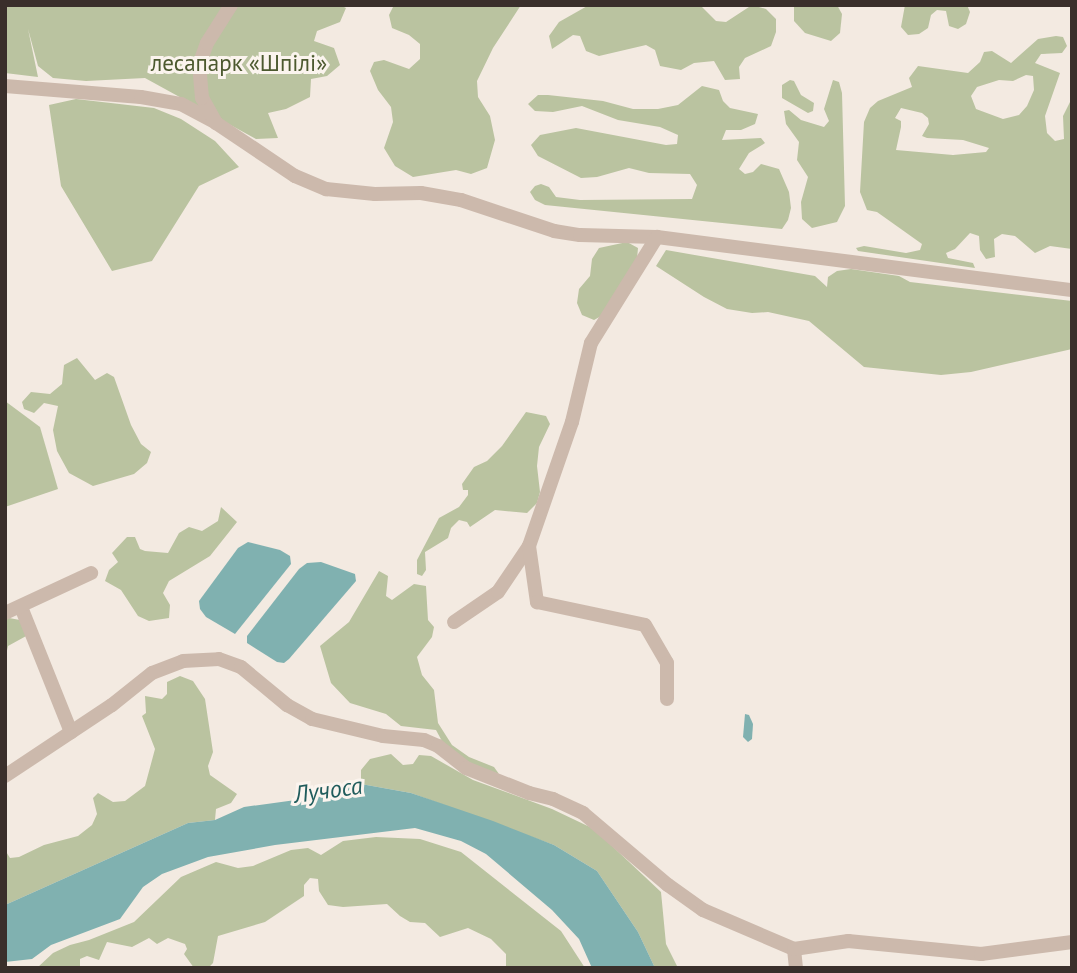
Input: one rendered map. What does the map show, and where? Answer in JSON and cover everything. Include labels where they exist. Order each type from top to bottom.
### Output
[{"type":"street","points":[[216,123],[202,98],[199,65],[207,43],[232,5]]},
{"type":"street","points":[[5,86],[141,97],[181,104],[216,123],[295,176],[326,189],[375,194],[421,192],[461,200],[554,231],[580,235],[657,237],[1072,290]]},
{"type":"street","points":[[454,622],[498,592],[529,546],[572,422],[591,343],[657,237]]},
{"type":"street","points":[[529,546],[537,602],[584,615],[645,625],[667,663],[667,699]]},
{"type":"street","points":[[5,613],[21,607],[29,599],[91,573]]},
{"type":"street","points":[[21,607],[71,732]]},
{"type":"street","points":[[5,776],[112,705],[152,673],[183,661],[219,659],[241,667],[287,705],[312,719],[383,736],[424,740],[438,746],[466,768],[528,793],[553,799],[583,813],[668,885],[703,910],[794,949],[848,941],[981,954],[1072,942]]},
{"type":"street","points":[[794,949],[796,968]]},
{"type":"green space","name":"лесапарк «Шпілі»","points":[[5,5],[340,5],[346,8],[340,22],[317,31],[314,41],[334,48],[340,65],[327,76],[311,79],[310,97],[286,109],[268,113],[278,138],[256,139],[145,78],[86,81],[53,78],[38,66],[28,29],[38,77],[5,73]]},
{"type":"green space","points":[[394,5],[521,5],[493,48],[477,81],[478,97],[490,116],[495,140],[487,168],[471,174],[456,170],[413,177],[395,166],[384,148],[393,122],[391,107],[378,90],[370,71],[374,62],[384,60],[409,69],[420,59],[420,44],[409,35],[392,28],[389,15]]},
{"type":"green space","points":[[589,5],[700,5],[716,21],[726,22],[752,5],[766,9],[776,19],[776,32],[771,46],[745,58],[739,67],[740,79],[725,80],[714,61],[694,63],[681,70],[660,66],[655,50],[646,45],[599,56],[586,51],[580,36],[573,35],[552,49],[549,36],[559,22]]},
{"type":"green space","points":[[794,5],[837,5],[842,14],[840,33],[831,41],[805,33],[794,21]]},
{"type":"green space","points":[[905,5],[967,5],[970,12],[966,24],[958,29],[949,26],[946,11],[937,10],[931,15],[928,28],[919,34],[908,35],[901,27]]},
{"type":"green space","points":[[1063,37],[1067,46],[1062,53],[1041,54],[1035,63],[1060,73],[1045,116],[1047,133],[1055,141],[1064,139],[1063,116],[1072,98],[1072,249],[1050,246],[1035,253],[1015,236],[1002,234],[994,239],[995,257],[986,259],[980,250],[979,236],[970,233],[955,249],[946,253],[948,258],[973,263],[975,268],[858,251],[856,248],[864,246],[906,253],[920,250],[922,244],[877,212],[867,210],[860,192],[864,122],[870,108],[878,101],[912,87],[909,78],[918,66],[968,73],[980,62],[984,52],[992,51],[1011,63],[1038,39]],"holes":[[[1026,75],[1033,76],[1034,90],[1027,106],[1019,115],[1003,119],[976,109],[971,96],[977,87],[999,80],[1013,81]],[[901,108],[922,113],[928,118],[929,124],[922,136],[963,140],[989,148],[986,152],[953,155],[896,150],[901,121],[895,118]]]},
{"type":"green space","points":[[790,80],[794,81],[801,95],[814,103],[813,111],[808,113],[782,98],[782,85]]},
{"type":"green space","points":[[833,80],[839,82],[842,93],[845,206],[837,222],[812,228],[802,219],[801,202],[808,177],[797,160],[799,142],[786,124],[784,111],[789,110],[801,120],[824,127],[829,121],[824,109]]},
{"type":"green space","points":[[702,86],[719,90],[723,101],[730,108],[758,114],[755,124],[741,130],[726,130],[722,140],[761,138],[765,143],[749,153],[739,169],[745,174],[753,172],[761,164],[779,169],[789,192],[791,208],[782,229],[545,205],[535,200],[530,192],[541,184],[549,187],[556,197],[580,200],[692,199],[697,185],[690,174],[649,173],[629,168],[597,177],[581,178],[538,156],[531,145],[540,135],[576,128],[666,145],[677,144],[678,135],[660,127],[618,120],[582,106],[553,112],[535,111],[528,104],[538,95],[548,95],[603,101],[633,109],[658,109],[678,105]]},
{"type":"green space","points":[[76,99],[154,108],[181,119],[215,141],[239,167],[199,186],[152,261],[112,271],[61,186],[49,105]]},
{"type":"green space","points":[[627,242],[638,248],[637,259],[603,315],[594,320],[582,315],[577,303],[579,289],[590,276],[592,259],[599,248]]},
{"type":"green space","points":[[666,250],[815,276],[827,287],[828,277],[837,271],[851,269],[899,276],[910,282],[1072,301],[1072,349],[971,372],[941,375],[864,367],[809,321],[768,312],[752,313],[727,309],[704,297],[656,266]]},
{"type":"green space","points":[[77,358],[95,380],[107,373],[114,377],[131,425],[141,444],[151,452],[147,463],[134,474],[93,486],[69,473],[57,451],[53,430],[58,406],[44,403],[34,413],[24,409],[22,402],[31,392],[50,394],[62,384],[64,365]]},
{"type":"green space","points":[[5,401],[40,427],[58,489],[5,507]]},
{"type":"green space","points":[[526,412],[546,416],[550,424],[539,447],[537,466],[540,492],[537,503],[527,513],[495,510],[470,527],[467,522],[459,520],[451,528],[448,538],[425,552],[426,570],[422,576],[417,574],[417,560],[439,518],[459,507],[468,495],[468,490],[463,490],[462,484],[474,467],[487,461],[502,446]]},
{"type":"green space","points":[[221,507],[237,522],[210,556],[169,581],[163,593],[170,605],[169,618],[149,621],[138,616],[121,590],[105,581],[109,570],[118,562],[112,553],[127,537],[135,537],[140,549],[145,551],[168,553],[179,533],[189,527],[202,531],[218,521]]},
{"type":"green space","points":[[379,571],[388,576],[386,596],[392,600],[414,584],[426,586],[428,620],[434,627],[432,637],[417,657],[422,675],[434,690],[438,723],[452,745],[469,757],[494,767],[499,774],[474,766],[443,743],[436,730],[401,726],[386,714],[350,703],[331,683],[320,646],[349,622]]},
{"type":"green space","points":[[5,620],[20,620],[28,635],[8,646],[5,660]]},
{"type":"green space","points":[[180,676],[193,681],[205,699],[213,752],[208,766],[210,775],[237,794],[231,803],[216,809],[215,820],[188,823],[5,905],[5,850],[10,858],[19,857],[44,845],[78,836],[92,825],[97,814],[93,798],[98,793],[113,802],[125,801],[145,786],[155,749],[142,716],[146,713],[145,696],[162,699],[167,694],[167,682]]},
{"type":"green space","points":[[391,754],[403,765],[413,764],[419,755],[431,756],[473,780],[552,809],[594,829],[661,892],[666,944],[678,968],[655,968],[638,932],[597,871],[554,845],[411,793],[361,784],[361,770],[370,759]]},
{"type":"green space","points":[[376,837],[420,839],[461,852],[561,931],[585,968],[506,968],[506,954],[491,939],[468,928],[440,937],[425,923],[410,922],[387,904],[343,907],[328,905],[319,891],[318,879],[310,878],[304,885],[304,896],[265,922],[218,936],[213,963],[208,968],[194,968],[184,954],[187,949],[185,944],[168,938],[157,944],[149,938],[132,947],[107,942],[99,960],[87,956],[80,959],[80,968],[37,968],[53,953],[134,922],[181,877],[216,862],[238,868],[253,866],[291,850],[308,848],[321,855],[343,841]]},
{"type":"water","points":[[248,542],[280,550],[290,556],[291,564],[235,634],[206,617],[200,609],[199,601],[238,548]]},
{"type":"water","points":[[321,562],[355,574],[356,581],[289,659],[284,663],[277,662],[247,643],[247,636],[299,569],[307,563]]},
{"type":"water","points":[[745,714],[749,715],[753,724],[752,739],[748,742],[743,737]]},
{"type":"water","points":[[361,784],[411,793],[493,821],[554,845],[597,871],[638,932],[655,968],[592,968],[579,939],[552,910],[486,854],[461,841],[415,828],[275,845],[208,857],[162,874],[143,887],[120,919],[51,945],[32,959],[5,962],[5,905],[188,823],[215,820],[244,807],[303,799],[334,788]]},
{"type":"water label","name":"Лучоса","points":[[328,790]]}]
